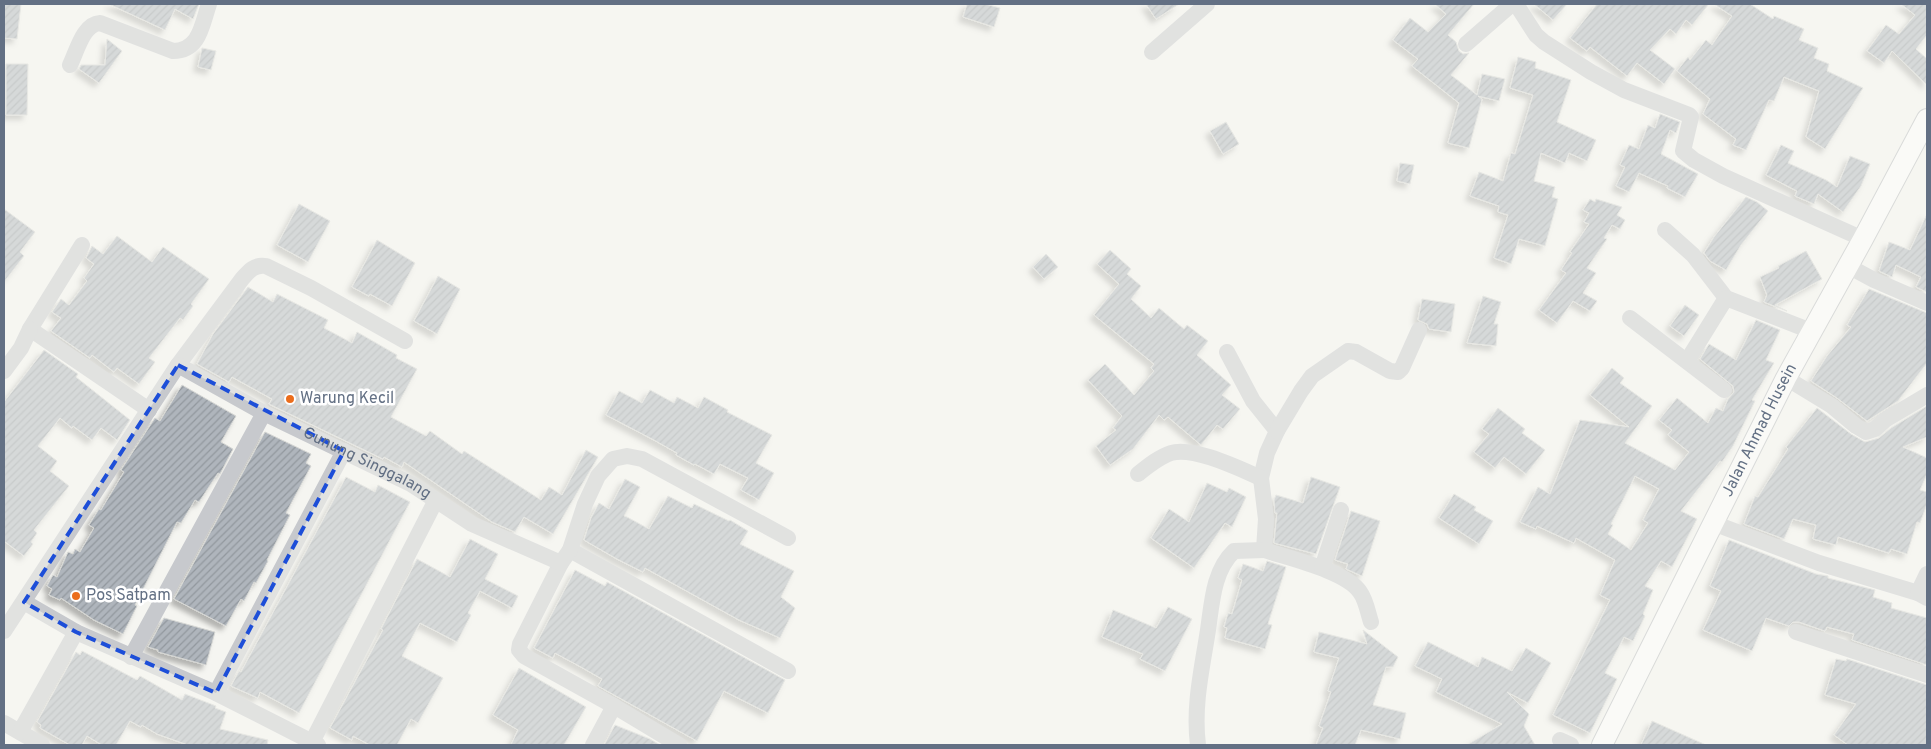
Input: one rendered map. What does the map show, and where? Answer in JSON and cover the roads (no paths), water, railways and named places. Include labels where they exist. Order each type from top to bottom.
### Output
[{"type":"main road","name":"Jalan Ahmad Husein","points":[[1602,745],[1786,378],[1927,119]]},
{"type":"street","points":[[70,65],[87,29],[100,23],[173,51],[182,51],[189,48],[196,41],[209,4]]},
{"type":"street","points":[[1152,52],[1207,4]]},
{"type":"street","points":[[1466,44],[1512,4]]},
{"type":"street","points":[[1516,4],[1536,35],[1584,68],[1624,90],[1689,114],[1691,117],[1683,151],[1694,160],[1723,176],[1863,239]]},
{"type":"street","points":[[1665,230],[1693,255],[1726,298],[1811,331]]},
{"type":"street","points":[[4,371],[21,348],[30,329],[82,245]]},
{"type":"street","points":[[4,631],[178,365],[242,279],[252,269],[260,265],[266,266],[310,288],[405,341]]},
{"type":"street","points":[[1848,266],[1874,280],[1927,303]]},
{"type":"street","points":[[1687,361],[1726,298]]},
{"type":"street","points":[[1630,318],[1724,390]]},
{"type":"street","points":[[30,329],[149,410]]},
{"type":"street","points":[[1264,550],[1266,519],[1261,478],[1267,453],[1277,431],[1301,391],[1312,376],[1348,352],[1356,352],[1390,371],[1398,372],[1402,368],[1419,330]]},
{"type":"street","points":[[1226,352],[1253,402],[1277,431]]},
{"type":"street","name":"Gunung Singgalang","points":[[178,365],[264,413],[411,484],[472,524],[561,563]]},
{"type":"street","points":[[1786,378],[1832,406],[1866,432],[1927,395]]},
{"type":"street","points":[[130,656],[264,413]]},
{"type":"street","points":[[216,694],[344,451]]},
{"type":"street","points":[[1138,474],[1172,452],[1180,452],[1199,454],[1261,478]]},
{"type":"street","points":[[679,745],[614,706],[549,671],[524,656],[519,650],[520,644],[561,563],[570,550],[585,504],[598,476],[612,459],[627,456],[642,459],[788,538]]},
{"type":"street","points":[[24,602],[76,632],[216,694],[315,744],[436,500]]},
{"type":"street","points":[[1322,568],[1341,510]]},
{"type":"street","points":[[1714,524],[1819,563],[1923,596],[1927,574]]},
{"type":"street","points":[[570,550],[788,671]]},
{"type":"street","points":[[1198,745],[1196,703],[1209,615],[1217,578],[1223,564],[1234,551],[1264,550],[1322,568],[1348,582],[1361,593],[1370,622]]},
{"type":"street","points":[[20,732],[76,632]]},
{"type":"street","points":[[1796,632],[1927,675]]},
{"type":"street","points":[[593,745],[614,706]]},
{"type":"street","points":[[4,723],[42,745]]},
{"type":"place","name":"Warung Kecil","points":[[290,399]]},
{"type":"place","name":"Pos Satpam","points":[[76,596]]}]
